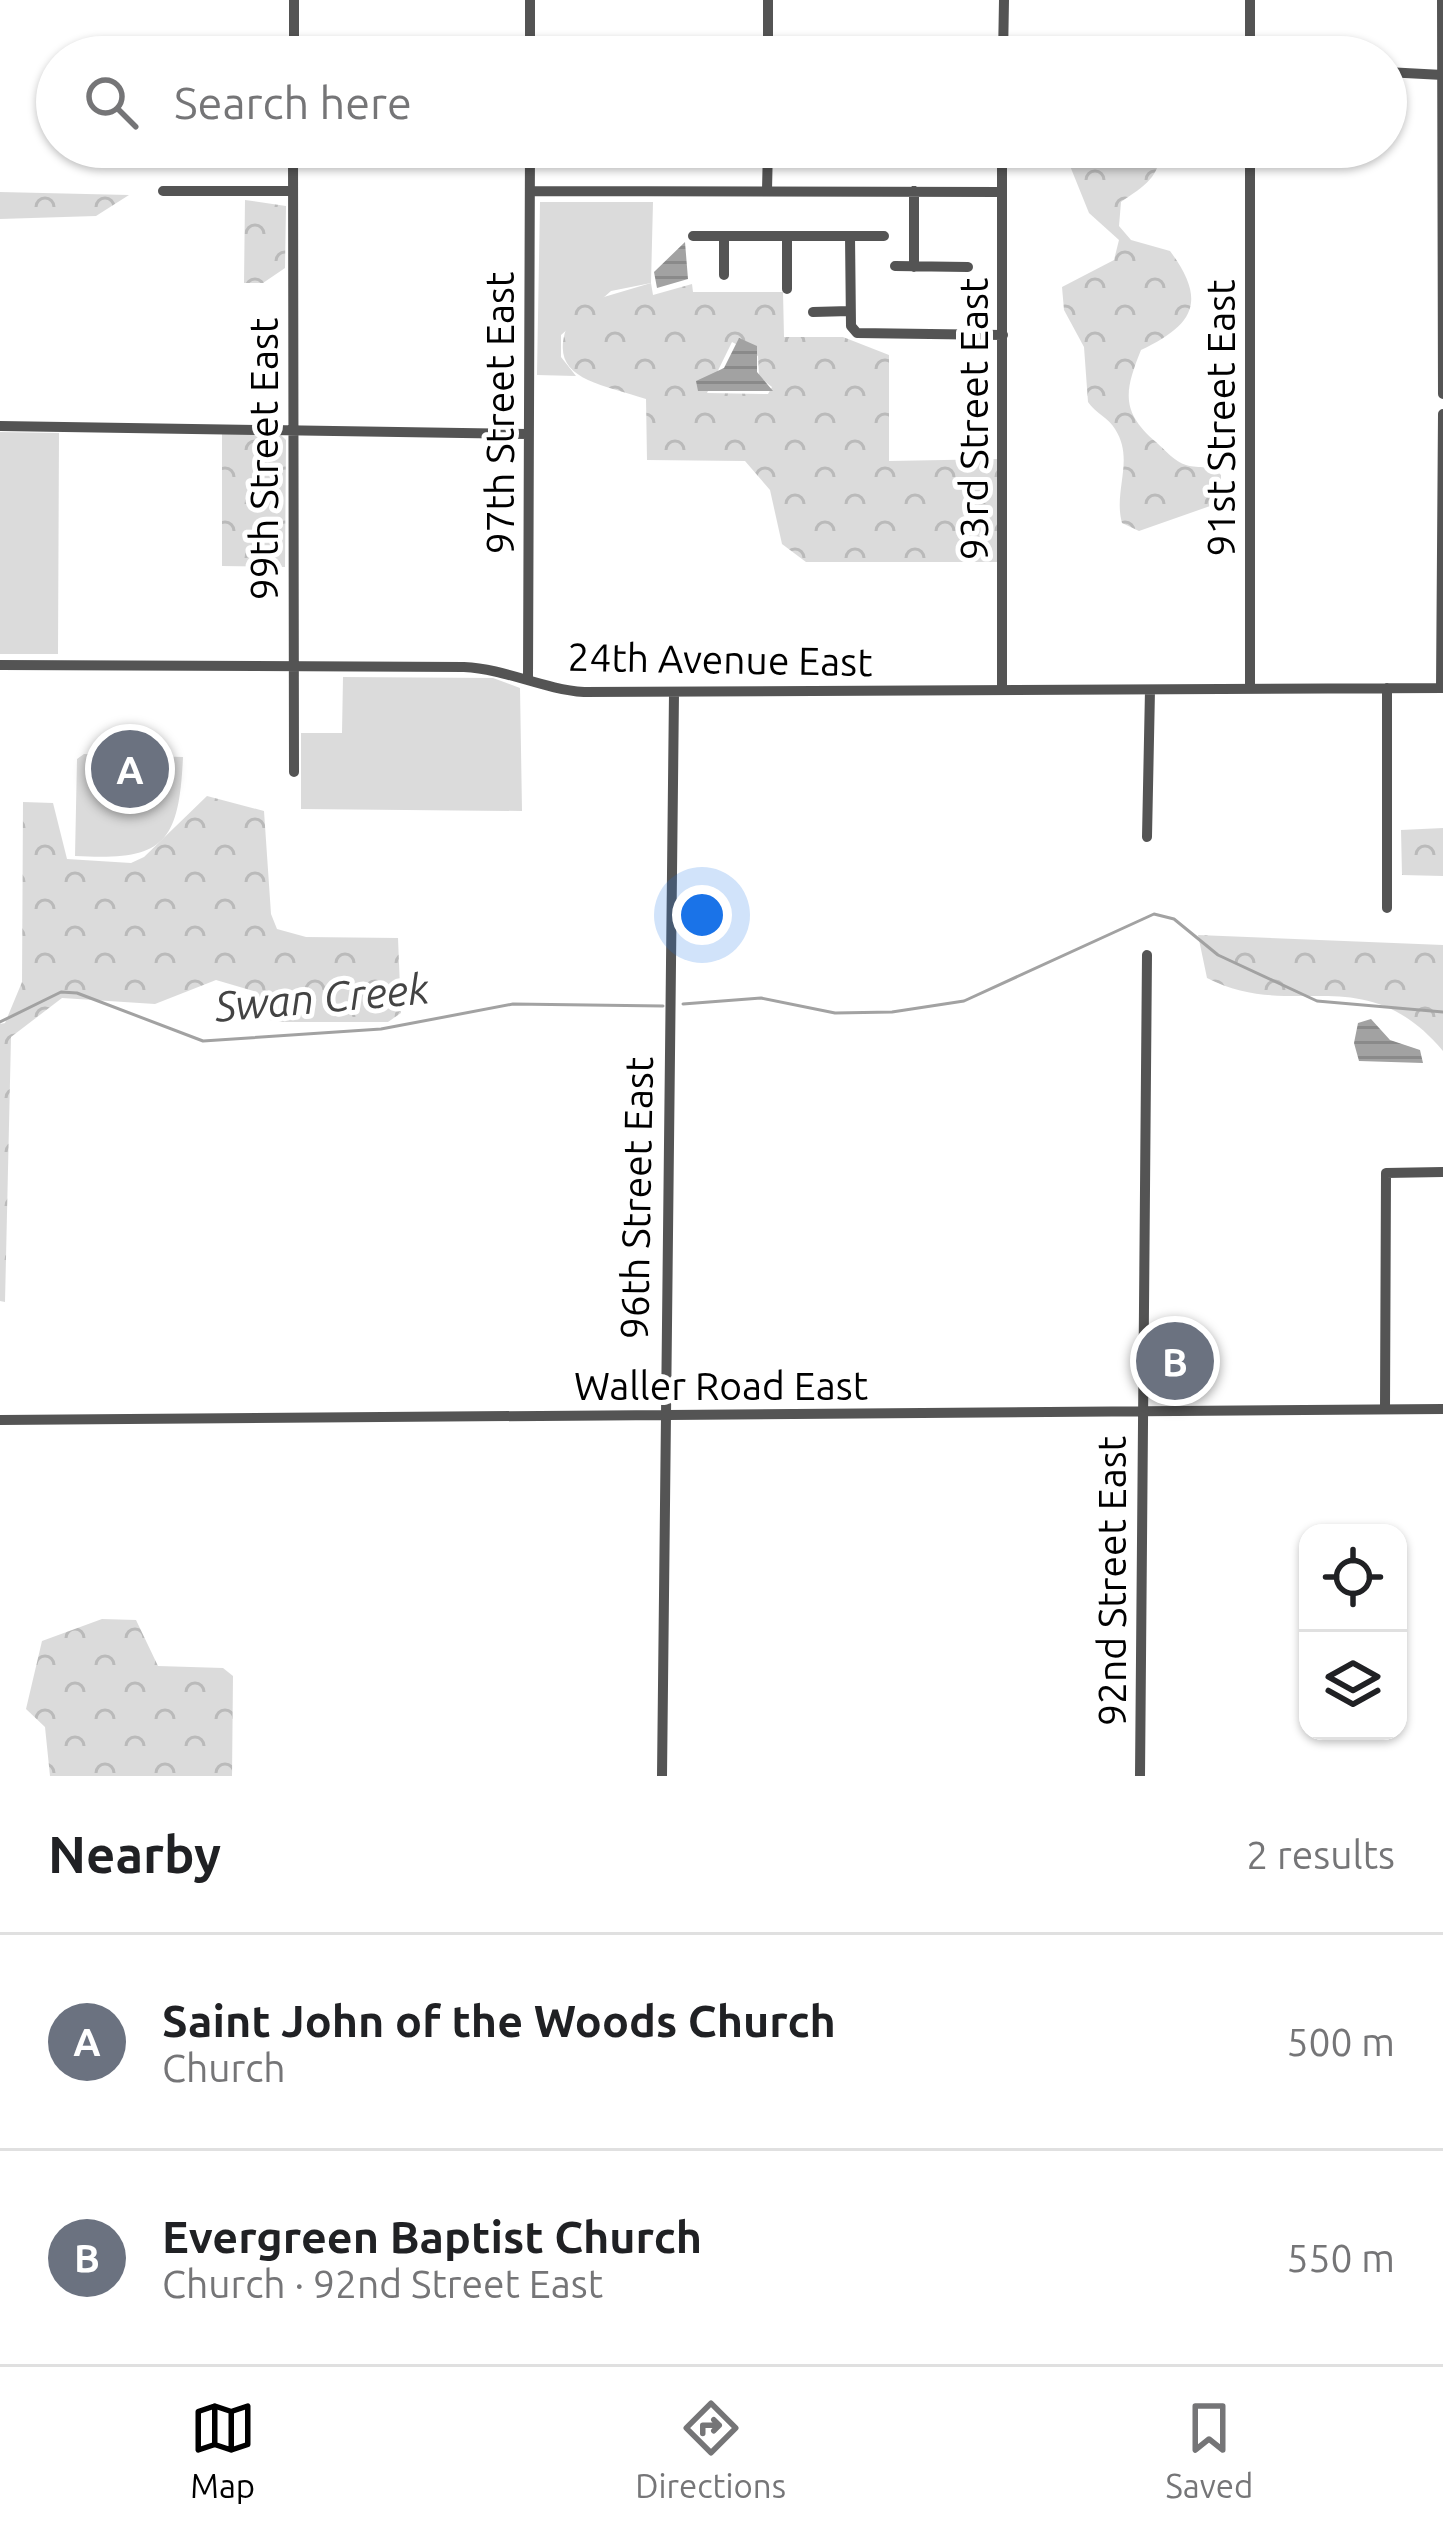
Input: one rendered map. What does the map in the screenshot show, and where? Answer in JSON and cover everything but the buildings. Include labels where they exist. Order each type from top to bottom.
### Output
[{"type":"street","points":[[294,0],[294,36]]},
{"type":"street","points":[[530,0],[530,36]]},
{"type":"street","points":[[768,0],[768,36]]},
{"type":"street","points":[[1003,36],[1004,0]]},
{"type":"street","points":[[1250,0],[1250,36]]},
{"type":"street","points":[[1442,0],[1443,394]]},
{"type":"street","points":[[1407,73],[1442,75]]},
{"type":"street","name":"99th Street East","points":[[293,168],[294,772]]},
{"type":"street","name":"97th Street East","points":[[528,678],[530,168]]},
{"type":"street","points":[[767,168],[767,190]]},
{"type":"street","name":"93rd Street East","points":[[1002,168],[1002,691]]},
{"type":"street","name":"91st Street East","points":[[1250,168],[1250,688]]},
{"type":"street","points":[[163,191],[293,191]]},
{"type":"street","points":[[530,191],[1002,192]]},
{"type":"street","points":[[914,191],[914,267]]},
{"type":"street","points":[[693,236],[884,236]]},
{"type":"street","points":[[724,236],[724,275]]},
{"type":"street","points":[[787,290],[788,236]]},
{"type":"street","points":[[850,236],[850,326],[861,334],[1003,335]]},
{"type":"street","points":[[895,266],[968,267]]},
{"type":"street","points":[[813,311],[850,311]]},
{"type":"street","points":[[1442,688],[1443,414]]},
{"type":"street","points":[[0,426],[528,434]]},
{"type":"street","name":"24th Avenue East","points":[[0,665],[486,668],[557,690],[674,693],[1442,688]]},
{"type":"street","points":[[1387,688],[1387,908]]},
{"type":"street","points":[[1147,837],[1150,690]]},
{"type":"street","name":"96th Street East","points":[[662,1776],[662,1415],[674,693]]},
{"type":"street","name":"92nd Street East","points":[[1140,1776],[1147,955]]},
{"type":"street","points":[[1384,1409],[1386,1173],[1443,1172]]},
{"type":"street","name":"Waller Road East","points":[[0,1420],[1443,1409]]},
{"type":"green space","points":[[1071,168],[1156,168],[1144,185],[1121,202],[1119,226],[1131,240],[1170,251],[1189,284],[1191,298],[1183,321],[1141,350],[1129,390],[1131,411],[1174,459],[1221,475],[1221,496],[1213,505],[1139,531],[1122,523],[1121,441],[1088,402],[1084,347],[1064,310],[1062,287],[1114,260],[1119,240],[1089,213]]},
{"type":"green space","points":[[0,192],[129,195],[96,216],[0,219]]},
{"type":"green space","points":[[245,200],[286,206],[285,268],[263,283],[244,283]]},
{"type":"green space","points":[[540,202],[653,202],[651,283],[611,291],[561,335],[561,357],[576,376],[537,375]]},
{"type":"green space","points":[[651,283],[653,295],[692,284],[693,292],[783,292],[784,337],[843,337],[889,355],[889,461],[999,459],[998,562],[806,562],[782,544],[770,490],[745,461],[647,460],[646,399],[588,380],[566,361],[566,329],[577,305]],"holes":[[[732,342],[758,356],[759,377],[772,387],[768,394],[707,393]]]},
{"type":"green space","points":[[0,432],[59,433],[58,654],[0,654]]},
{"type":"green space","points":[[222,433],[281,435],[286,440],[285,567],[222,566]]},
{"type":"green space","points":[[343,677],[493,678],[520,688],[522,811],[301,809],[301,733],[342,733]]},
{"type":"green space","points":[[84,754],[183,757],[177,810],[160,841],[128,855],[75,856],[77,759]]},
{"type":"green space","points":[[207,796],[264,811],[271,914],[277,929],[306,937],[398,938],[401,1013],[388,1022],[270,1020],[257,992],[216,980],[155,1004],[62,998],[11,1037],[5,1302],[0,1301],[0,1024],[5,1023],[22,982],[23,802],[53,803],[67,859],[131,863],[144,857]]},
{"type":"green space","points":[[1443,828],[1443,876],[1402,875],[1401,830]]},
{"type":"green space","points":[[1198,935],[1443,945],[1443,1051],[1414,1023],[1385,1006],[1357,998],[1269,995],[1207,978]]},
{"type":"green space","points":[[102,1619],[136,1620],[158,1666],[223,1668],[233,1676],[232,1776],[50,1776],[45,1727],[26,1709],[42,1641]]},
{"type":"shaded area","points":[[685,242],[688,279],[657,288],[654,272]]},
{"type":"shaded area","points":[[739,338],[757,346],[757,372],[773,391],[698,391],[696,381],[724,368]]},
{"type":"shaded area","points":[[1371,1019],[1390,1040],[1420,1050],[1423,1063],[1359,1061],[1354,1043],[1358,1023]]},
{"type":"waterway","name":"Swan Creek","points":[[683,1004],[761,998],[835,1013],[892,1012],[964,1001],[1154,914],[1174,919],[1218,955],[1317,1001],[1443,1012]]},
{"type":"waterway","name":"Swan Creek","points":[[0,1022],[61,992],[77,993],[203,1041],[381,1029],[513,1004],[663,1006]]},
{"type":"place","name":"Saint John of the Woods Church","points":[[130,769]]},
{"type":"place","name":"Evergreen Baptist Church","points":[[1175,1361]]}]
